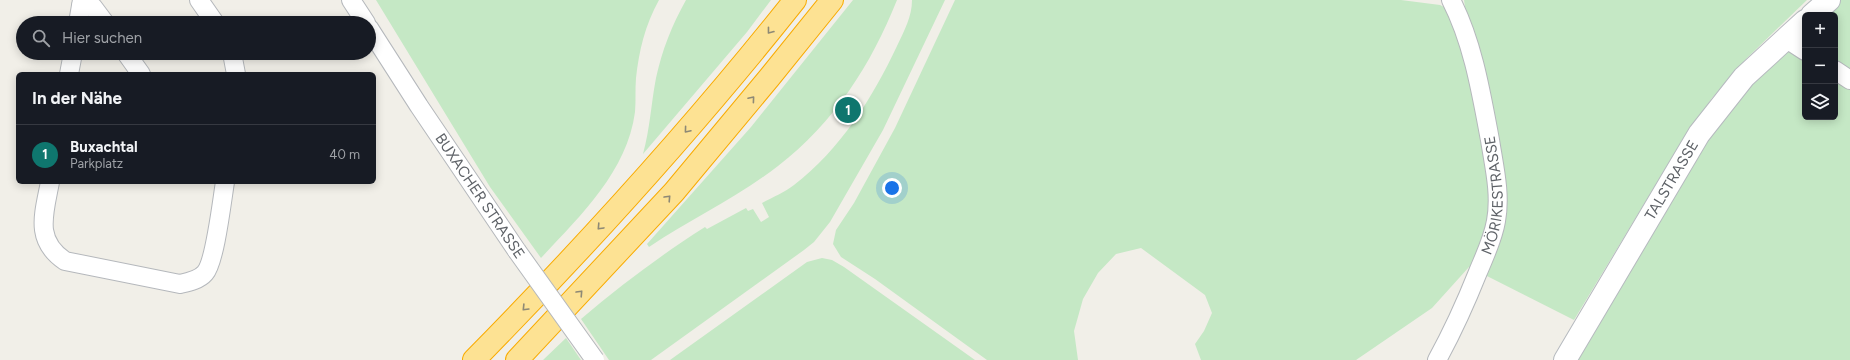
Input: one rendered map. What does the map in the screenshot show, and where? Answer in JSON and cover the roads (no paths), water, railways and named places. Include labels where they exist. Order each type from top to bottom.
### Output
[{"type":"highway","points":[[474,360],[552,280],[650,174],[755,50],[794,0]]},
{"type":"highway","points":[[517,360],[674,192],[832,0]]},
{"type":"street","points":[[199,0],[210,16]]},
{"type":"street","points":[[351,0],[361,16]]},
{"type":"street","name":"MÖRIKESTRASSE","points":[[1437,360],[1456,325],[1493,237],[1497,220],[1498,200],[1492,154],[1475,68],[1466,34],[1451,0]]},
{"type":"street","points":[[1815,12],[1829,0]]},
{"type":"street","points":[[79,16],[82,3],[93,7],[100,16]]},
{"type":"street","name":"TALSTRASSE","points":[[1565,360],[1700,134],[1744,77],[1802,24]]},
{"type":"street","points":[[1785,38],[1802,49]]},
{"type":"street","name":"BUXACHER STRASSE","points":[[376,39],[419,106],[517,251],[595,360]]},
{"type":"street","points":[[69,72],[72,60]]},
{"type":"street","points":[[131,60],[140,72]]},
{"type":"street","points":[[233,60],[236,72]]},
{"type":"street","points":[[1838,72],[1850,80]]},
{"type":"street","points":[[50,184],[42,221],[46,240],[53,254],[65,261],[158,281],[180,284],[194,281],[205,273],[211,261],[225,184]]},
{"type":"place","name":"Buxachtal","points":[[848,110]]}]
